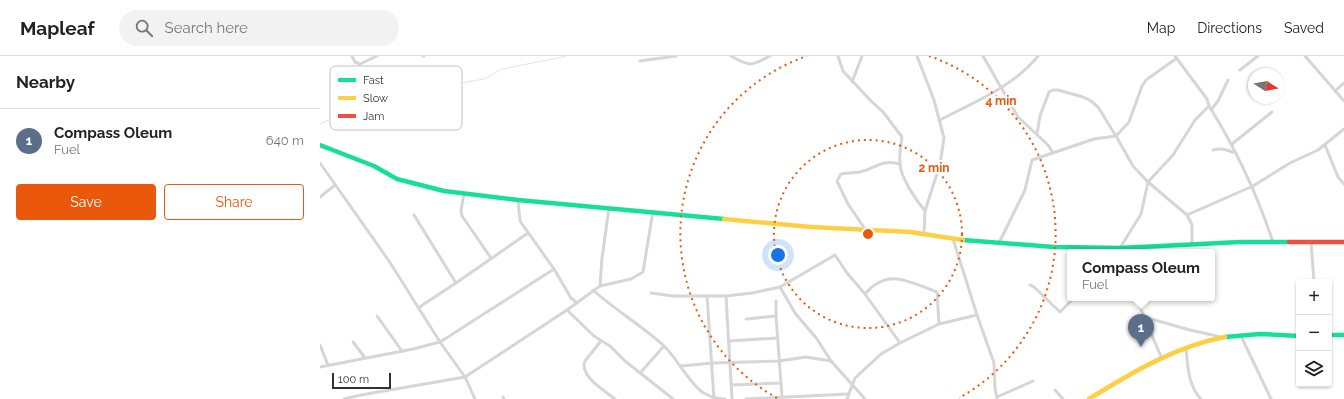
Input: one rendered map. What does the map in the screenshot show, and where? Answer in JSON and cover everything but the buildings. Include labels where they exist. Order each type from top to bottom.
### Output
[{"type":"street","points":[[352,56],[355,62],[360,64],[377,56]]},
{"type":"street","points":[[640,62],[676,56]]},
{"type":"street","points":[[730,56],[746,64],[756,64],[770,56]]},
{"type":"street","points":[[838,56],[843,72],[883,112],[902,137],[900,164],[906,181],[916,201],[925,211]]},
{"type":"street","points":[[852,82],[862,56]]},
{"type":"street","points":[[917,56],[940,120],[944,138],[940,164],[925,211],[924,233]]},
{"type":"street","points":[[983,56],[1018,117],[1048,145],[1053,153]]},
{"type":"street","points":[[1240,70],[1258,56]]},
{"type":"street","points":[[1306,56],[1344,101]]},
{"type":"street","points":[[940,120],[1011,82],[1036,57]]},
{"type":"street","points":[[998,244],[1025,190],[1032,160],[1094,139],[1116,136],[1129,122],[1142,86],[1146,80],[1176,57],[1207,99],[1211,110],[1232,144],[1253,186],[1273,242]]},
{"type":"street","points":[[1211,110],[1218,101],[1228,80]]},
{"type":"street","points":[[1335,91],[1344,83]]},
{"type":"street","points":[[1037,134],[1040,116],[1049,92],[1058,90],[1083,97],[1091,101],[1098,107],[1133,166],[1148,182],[1187,215],[1192,225],[1192,244]]},
{"type":"street","points":[[1118,249],[1141,214],[1148,182],[1173,155],[1195,120],[1209,106]]},
{"type":"street","points":[[1232,144],[1272,112]]},
{"type":"street","points":[[1187,215],[1253,186],[1290,163],[1318,150],[1344,129]]},
{"type":"street","points":[[320,145],[374,166],[397,179],[444,191],[518,200],[811,226],[924,233],[953,239],[998,244],[1054,247],[1118,249],[1192,244],[1344,242]]},
{"type":"street","points":[[1325,145],[1338,177],[1344,184]]},
{"type":"street","points":[[1213,150],[1223,148],[1236,153]]},
{"type":"street","points":[[866,229],[848,204],[837,181],[841,174],[860,172],[880,164],[890,162],[900,164]]},
{"type":"street","points":[[320,163],[389,261],[440,342],[465,377],[475,399]]},
{"type":"street","points":[[320,197],[335,185]]},
{"type":"street","points":[[464,193],[461,211],[462,216],[491,258]]},
{"type":"street","points":[[518,200],[520,221],[554,269],[572,298],[577,303]]},
{"type":"street","points":[[600,286],[602,258],[609,208]]},
{"type":"street","points":[[344,399],[465,377],[567,310],[593,290],[600,286],[631,279],[643,272],[653,211]]},
{"type":"street","points":[[414,215],[456,283]]},
{"type":"street","points":[[418,308],[528,233]]},
{"type":"street","points":[[953,239],[994,363],[997,398],[1033,381]]},
{"type":"street","points":[[1311,242],[1314,279]]},
{"type":"street","points":[[651,293],[673,296],[726,296],[752,293],[780,286],[835,255],[900,343]]},
{"type":"street","points":[[320,367],[440,342],[554,269]]},
{"type":"street","points":[[865,294],[871,287],[880,281],[891,278],[902,280],[937,292],[939,324]]},
{"type":"street","points":[[1030,285],[1060,312],[1071,301]]},
{"type":"street","points":[[780,286],[795,314],[817,339],[831,360],[865,399]]},
{"type":"street","points":[[593,290],[606,302],[647,331],[664,346],[695,386],[714,399],[725,399]]},
{"type":"street","points":[[708,296],[714,399]]},
{"type":"street","points":[[726,296],[732,399]]},
{"type":"street","points":[[776,301],[782,397]]},
{"type":"street","points":[[1137,301],[1162,359]]},
{"type":"street","points":[[567,310],[584,328],[610,346],[673,399]]},
{"type":"street","points":[[847,399],[855,378],[881,354],[939,324],[977,315]]},
{"type":"street","points":[[377,316],[402,351]]},
{"type":"street","points":[[746,319],[776,316]]},
{"type":"street","points":[[1144,317],[1223,338]]},
{"type":"street","points":[[1332,335],[1344,335]]},
{"type":"street","points":[[1241,336],[1270,399]]},
{"type":"street","points":[[1090,399],[1130,374],[1186,349],[1223,338],[1241,336],[1296,336]]},
{"type":"street","points":[[729,341],[778,338]]},
{"type":"street","points":[[601,341],[585,361],[584,368],[586,374],[599,388],[615,399]]},
{"type":"street","points":[[353,342],[365,358]]},
{"type":"street","points":[[320,345],[328,365]]},
{"type":"street","points":[[641,372],[664,346]]},
{"type":"street","points":[[1186,349],[1192,386],[1196,394],[1201,399]]},
{"type":"street","points":[[681,366],[730,362],[779,361],[806,358],[831,360]]},
{"type":"street","points":[[732,385],[781,383]]},
{"type":"street","points":[[1055,390],[1063,399]]},
{"type":"street","points":[[746,399],[848,394]]},
{"type":"waterway","points":[[462,83],[484,79],[502,69],[567,56]]},
{"type":"waterway","points":[[320,124],[330,119]]},
{"type":"traffic: fast","points":[[320,145],[374,166],[397,179],[444,191],[518,200],[724,219]]},
{"type":"traffic: fast","points":[[963,240],[1054,247],[1120,248],[1240,242],[1289,242]]},
{"type":"traffic: fast","points":[[1225,337],[1260,334],[1296,336]]},
{"type":"traffic: fast","points":[[1332,335],[1344,335]]},
{"type":"traffic: slow","points":[[724,219],[811,227],[910,232],[963,240]]},
{"type":"traffic: slow","points":[[1089,399],[1154,362],[1189,347],[1225,337]]},
{"type":"traffic: jam","points":[[1289,242],[1344,242]]},
{"type":"place","name":"Compass Oleum","points":[[1141,347]]}]
